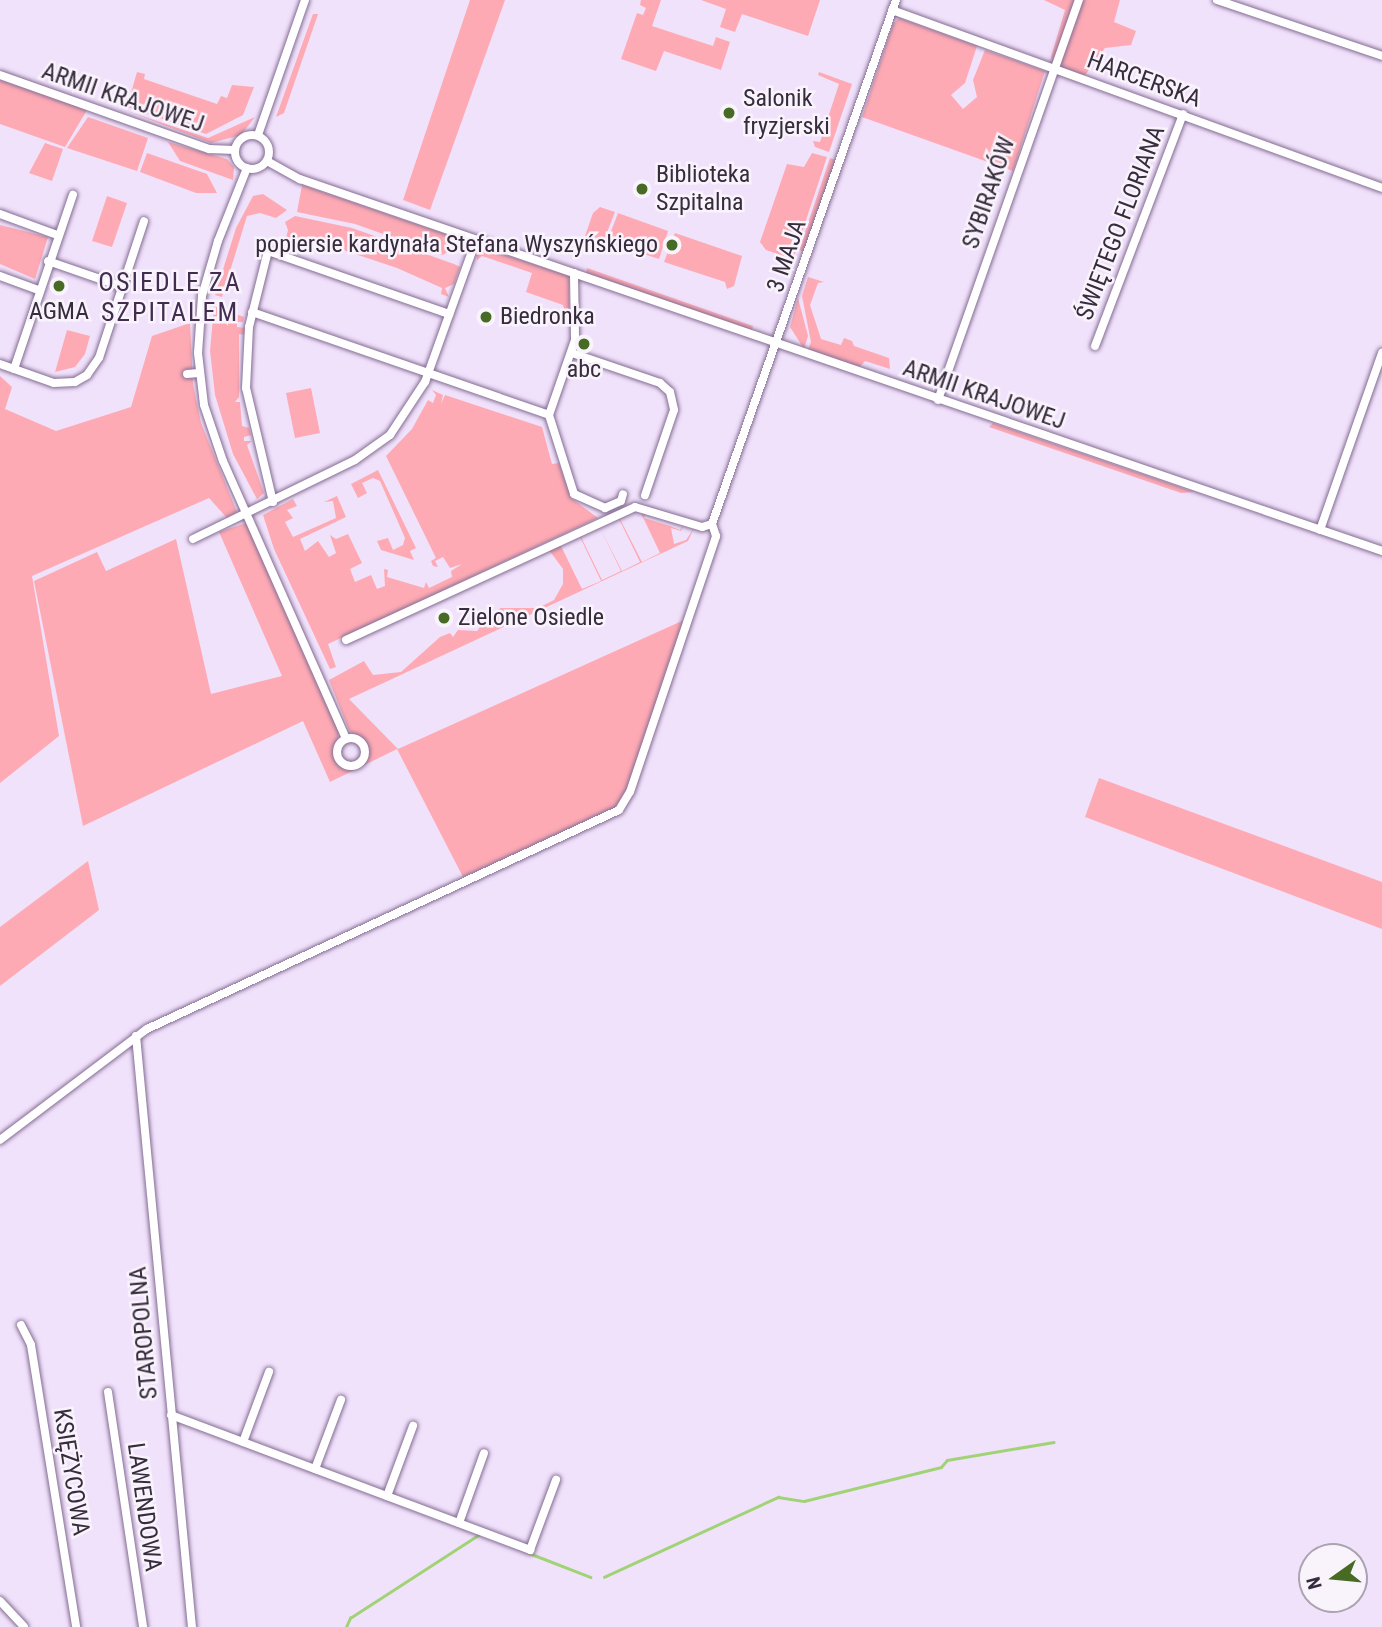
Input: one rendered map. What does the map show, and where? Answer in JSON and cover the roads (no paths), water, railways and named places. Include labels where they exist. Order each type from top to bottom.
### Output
[{"type":"street","points":[[258,135],[305,0]]},
{"type":"street","name":"3 MAJA","points":[[0,1140],[136,1036],[619,810],[630,792],[716,536],[712,524],[896,0]]},
{"type":"street","name":"SYBIRAKÓW","points":[[938,400],[1079,0]]},
{"type":"street","points":[[1217,0],[1382,56]]},
{"type":"street","name":"HARCERSKA","points":[[892,10],[1382,188]]},
{"type":"street","name":"ARMII KRAJOWEJ","points":[[0,75],[209,149],[235,150]]},
{"type":"street","name":"ŚWIĘTEGO FLORIANA","points":[[1095,346],[1182,114]]},
{"type":"street","points":[[247,168],[237,160],[235,150],[242,138],[258,135]]},
{"type":"street","points":[[258,135],[267,144],[267,161],[247,168],[218,241],[202,296],[200,373],[213,433],[346,739]]},
{"type":"street","name":"ARMII KRAJOWEJ","points":[[267,161],[300,180],[1382,551]]},
{"type":"street","points":[[14,369],[38,290],[73,195]]},
{"type":"street","points":[[0,214],[57,235]]},
{"type":"street","points":[[0,364],[54,383],[82,379],[99,358],[144,220]]},
{"type":"street","points":[[193,539],[273,502],[376,447],[399,425],[429,372],[476,240]]},
{"type":"street","points":[[273,502],[246,396],[246,354],[252,312],[268,251],[449,314]]},
{"type":"street","points":[[48,261],[123,287]]},
{"type":"street","points":[[575,273],[576,335],[549,415],[574,494],[605,508],[621,502],[623,494]]},
{"type":"street","points":[[0,276],[38,290]]},
{"type":"street","points":[[252,312],[549,415]]},
{"type":"street","points":[[572,353],[660,383],[670,392],[674,410],[645,495]]},
{"type":"street","points":[[1320,530],[1382,353]]},
{"type":"street","points":[[187,374],[200,373]]},
{"type":"street","points":[[346,640],[635,506],[702,527],[712,524]]},
{"type":"street","name":"STAROPOLNA","points":[[136,1036],[192,1627]]},
{"type":"street","name":"KSIĘŻYCOWA","points":[[21,1325],[31,1345],[76,1627]]},
{"type":"street","points":[[243,1442],[269,1372]]},
{"type":"street","name":"LAWENDOWA","points":[[108,1392],[143,1627]]},
{"type":"street","points":[[315,1469],[341,1400]]},
{"type":"street","points":[[171,1415],[530,1550],[556,1480]]},
{"type":"street","points":[[387,1496],[413,1426]]},
{"type":"street","points":[[459,1523],[484,1453]]},
{"type":"street","points":[[0,1601],[24,1627]]},
{"type":"waterway","points":[[604,1577],[778,1497],[804,1501],[941,1467],[947,1460],[1053,1442]]},
{"type":"waterway","points":[[346,1627],[350,1618],[480,1534]]},
{"type":"waterway","points":[[529,1553],[591,1577]]},
{"type":"place","name":"Salonik fryzjerski","points":[[729,113]]},
{"type":"place","name":"Biblioteka Szpitalna","points":[[642,189]]},
{"type":"place","name":"popiersie kardynała Stefana Wyszyńskiego","points":[[672,245]]},
{"type":"place","name":"AGMA","points":[[59,286]]},
{"type":"place","name":"Biedronka","points":[[486,317]]},
{"type":"place","name":"abc","points":[[584,344]]},
{"type":"place","name":"Zielone Osiedle","points":[[444,618]]},
{"type":"district","name":"OSIEDLE ZA SZPITALEM","points":[[170,298]]}]
